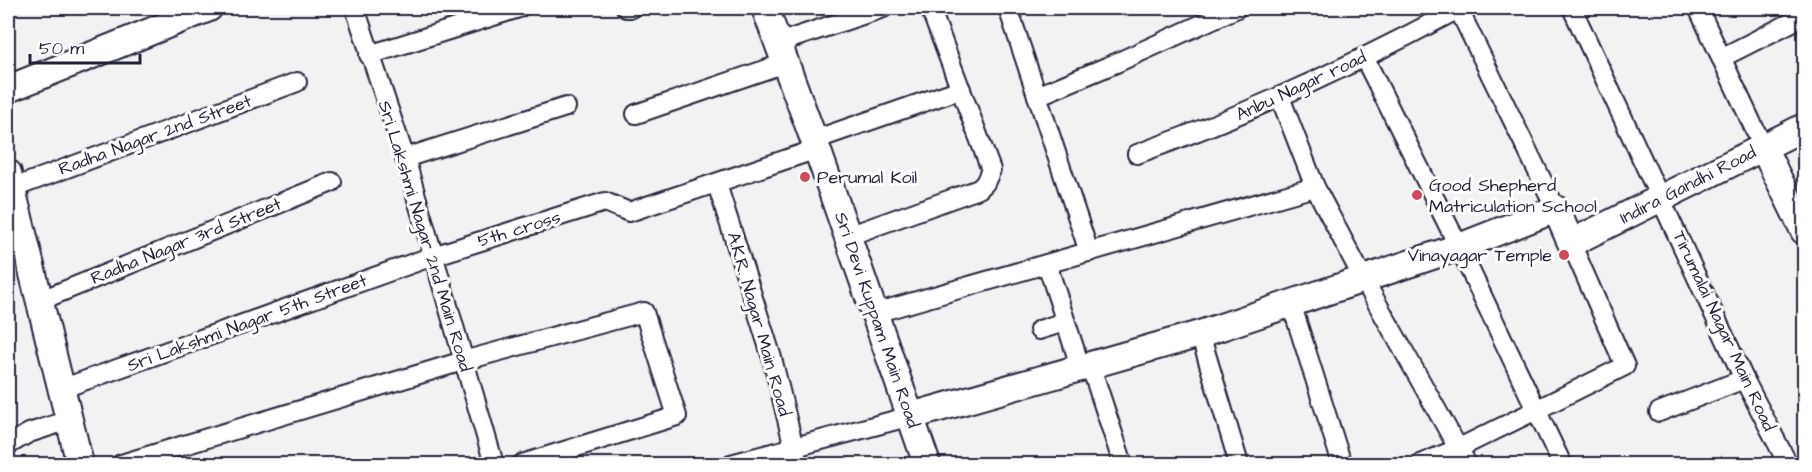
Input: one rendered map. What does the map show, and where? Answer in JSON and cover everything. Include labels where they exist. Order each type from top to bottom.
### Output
[{"type":"street","points":[[8,89],[209,8]]},
{"type":"street","name":"Sri Lakshmi Nagar 2nd Main Road","points":[[355,8],[405,158],[463,361],[487,463]]},
{"type":"street","points":[[369,55],[519,8]]},
{"type":"street","name":"Sri Devi Kuppam Main Road","points":[[765,8],[816,145],[927,465]]},
{"type":"street","points":[[636,114],[883,8]]},
{"type":"street","points":[[848,236],[979,189],[986,183],[991,170],[930,8]]},
{"type":"street","points":[[1008,8],[1089,252]]},
{"type":"street","points":[[1037,96],[1237,8]]},
{"type":"street","points":[[1420,465],[1462,457],[1537,410],[1625,366],[1556,209],[1459,8]]},
{"type":"street","name":"Anbu Nagar road","points":[[1137,154],[1200,132],[1280,97],[1459,8]]},
{"type":"street","name":"Tirumalai Nagar Main Road","points":[[1572,8],[1744,379],[1788,465]]},
{"type":"street","points":[[1698,8],[1804,231]]},
{"type":"street","points":[[1721,58],[1804,16]]},
{"type":"street","points":[[1364,57],[1459,247],[1562,465]]},
{"type":"street","name":"Radha Nagar 2nd Street","points":[[9,183],[297,82]]},
{"type":"street","points":[[717,184],[961,89]]},
{"type":"street","points":[[1280,97],[1315,187],[1462,457]]},
{"type":"street","points":[[405,158],[566,107]]},
{"type":"street","name":"Indira Gandhi Road","points":[[1571,243],[1804,127]]},
{"type":"street","name":"Radha Nagar 3rd Street","points":[[39,301],[332,182]]},
{"type":"street","points":[[9,183],[80,465]]},
{"type":"street","name":"5th cross","points":[[433,256],[605,202],[629,212],[717,184]]},
{"type":"street","name":"A.K.R. Nagar Main Road","points":[[717,184],[772,358],[795,456]]},
{"type":"street","points":[[875,313],[1315,187]]},
{"type":"street","points":[[731,465],[795,456],[911,416],[1200,334],[1459,247],[1556,209]]},
{"type":"street","name":"Sri Lakshmi Nagar 5th Street","points":[[61,389],[433,256]]},
{"type":"street","points":[[1047,264],[1065,322],[1085,365],[1123,465]]},
{"type":"street","points":[[1292,303],[1342,465]]},
{"type":"street","points":[[121,465],[463,361],[644,312],[677,416],[522,465]]},
{"type":"street","points":[[1039,330],[1065,322]]},
{"type":"street","points":[[1200,334],[1239,465]]},
{"type":"street","points":[[1659,412],[1744,379]]},
{"type":"street","points":[[8,445],[29,433],[69,420]]},
{"type":"place","name":"Perumal Koil","points":[[805,177]]},
{"type":"place","name":"Good Shepherd Matriculation School","points":[[1417,195]]},
{"type":"place","name":"Vinayagar Temple","points":[[1564,255]]}]
